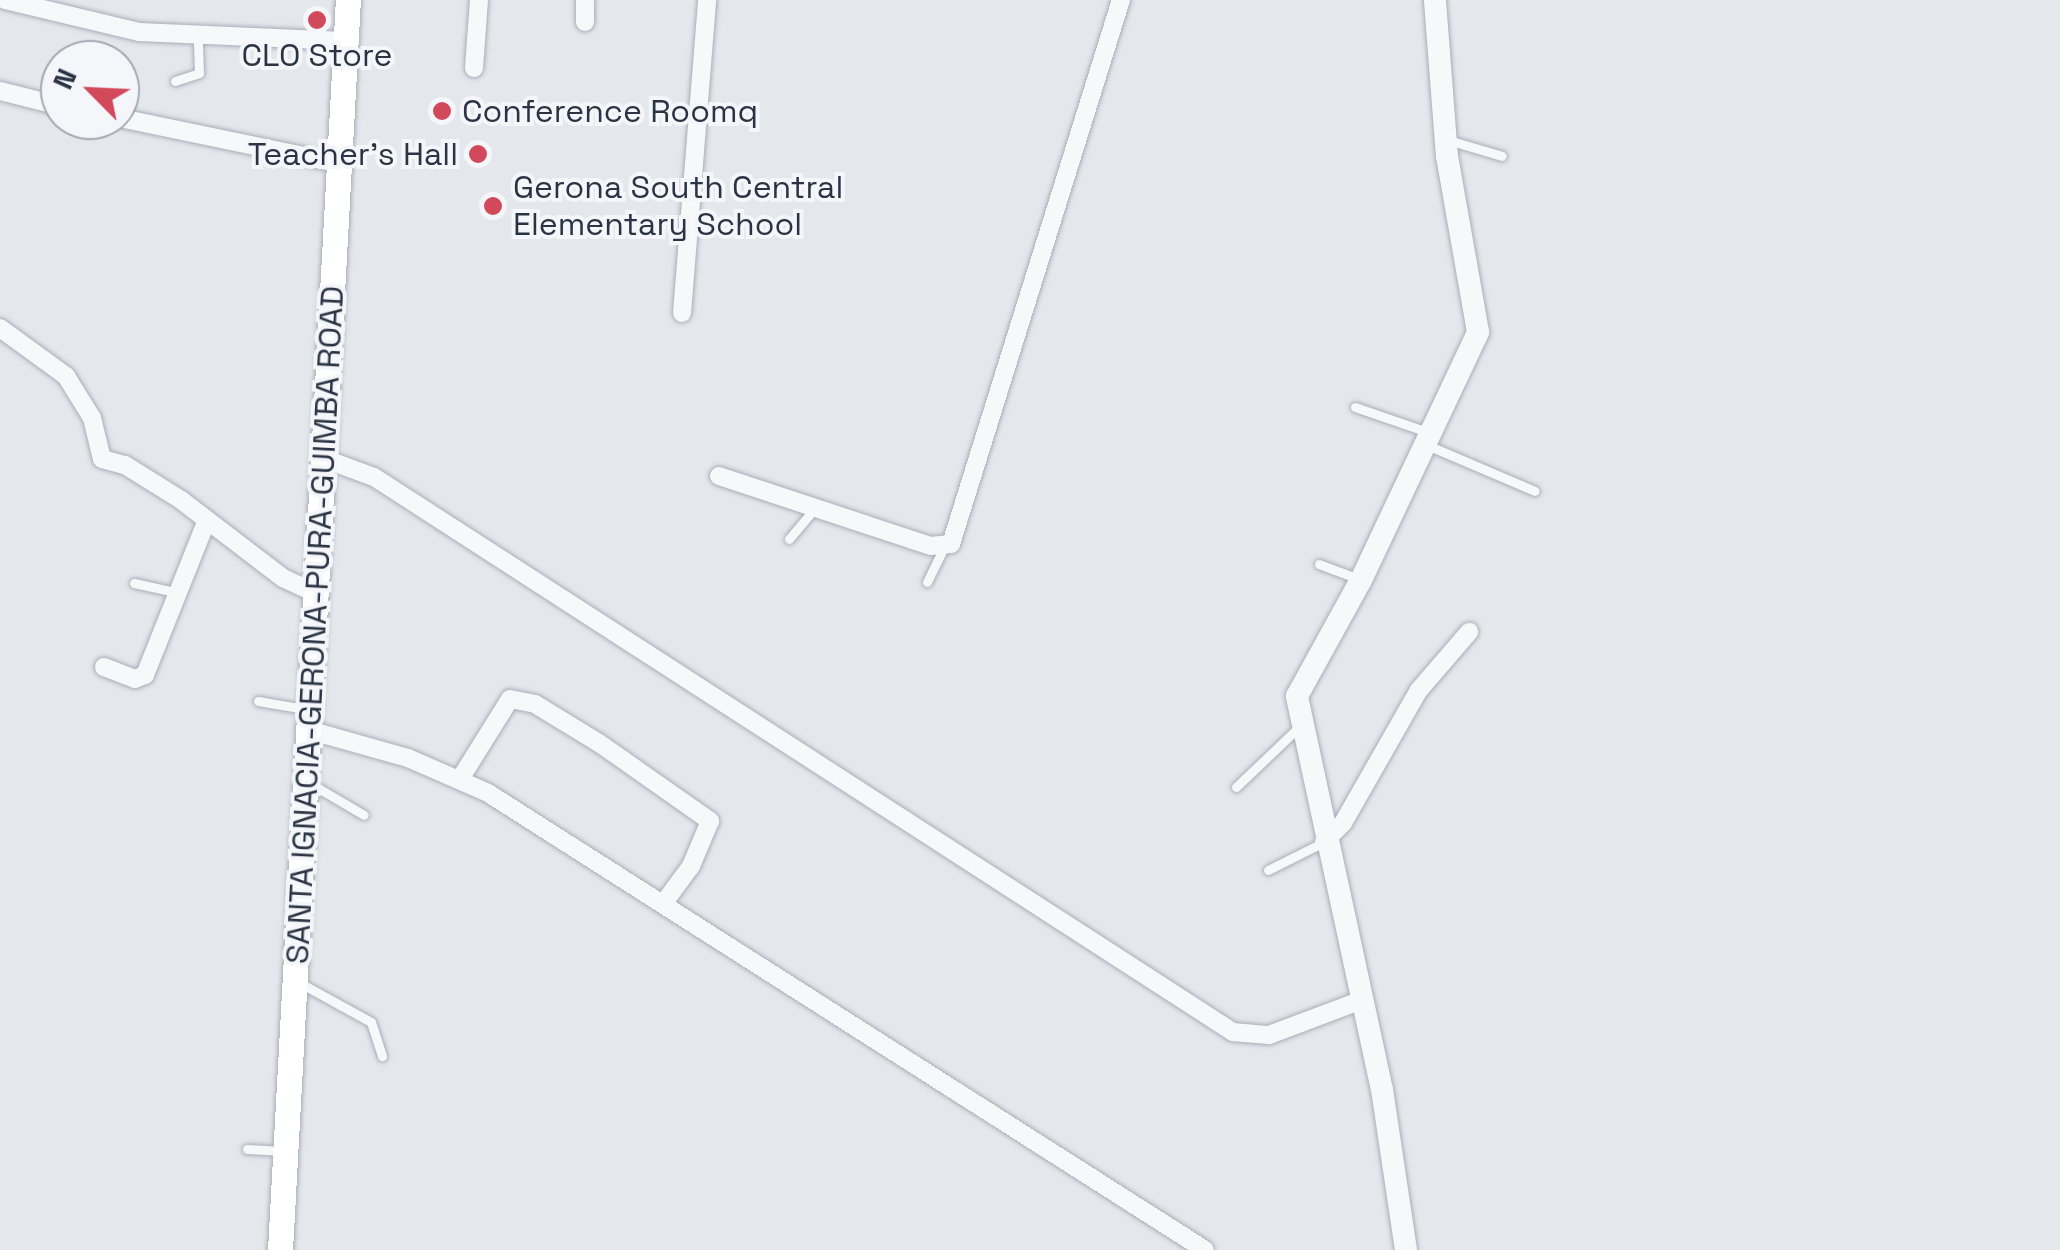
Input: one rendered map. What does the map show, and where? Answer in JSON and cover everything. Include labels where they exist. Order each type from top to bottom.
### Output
[{"type":"main road","name":"SANTA IGNACIA-GERONA-PURA-GUIMBA ROAD","points":[[280,1250],[309,782],[348,0]]},
{"type":"street","points":[[6,0],[139,32],[344,41]]},
{"type":"street","points":[[474,68],[480,0]]},
{"type":"street","points":[[584,22],[585,0]]},
{"type":"street","points":[[682,312],[706,0]]},
{"type":"street","points":[[719,476],[944,548],[961,526],[1121,0]]},
{"type":"street","points":[[1406,1250],[1362,1000],[1300,726],[1303,676],[1361,580],[1478,332],[1446,139],[1434,0]]},
{"type":"street","points":[[0,91],[40,101]]},
{"type":"street","points":[[140,122],[337,163]]},
{"type":"street","points":[[0,328],[66,376],[92,418],[102,458],[125,465],[208,520],[284,578],[317,594]]},
{"type":"street","points":[[325,459],[390,488],[1233,1032],[1269,1035],[1362,1000]]},
{"type":"street","points":[[104,667],[134,679],[145,675],[208,520]]},
{"type":"street","points":[[1324,842],[1343,823],[1419,690],[1469,632]]},
{"type":"street","points":[[460,779],[510,699],[534,704],[599,743],[710,820],[691,866],[663,904]]},
{"type":"street","points":[[312,721],[460,779],[1205,1250]]},
{"type":"lane","points":[[175,82],[200,72],[198,36]]},
{"type":"lane","points":[[1446,139],[1502,156]]},
{"type":"lane","points":[[1354,407],[1534,491]]},
{"type":"lane","points":[[789,539],[817,506]]},
{"type":"lane","points":[[928,582],[944,548]]},
{"type":"lane","points":[[1320,564],[1361,580]]},
{"type":"lane","points":[[134,583],[179,593]]},
{"type":"lane","points":[[258,701],[312,721]]},
{"type":"lane","points":[[1236,788],[1300,726]]},
{"type":"lane","points":[[309,782],[364,814]]},
{"type":"lane","points":[[1268,870],[1324,842]]},
{"type":"lane","points":[[297,982],[364,1016],[379,1033],[382,1056]]},
{"type":"lane","points":[[247,1150],[287,1152]]},
{"type":"place","name":"CLO Store","points":[[317,20]]},
{"type":"place","name":"Conference Roomq","points":[[442,111]]},
{"type":"place","name":"Teacher's Hall","points":[[478,154]]},
{"type":"place","name":"Gerona South Central Elementary School","points":[[493,206]]}]
